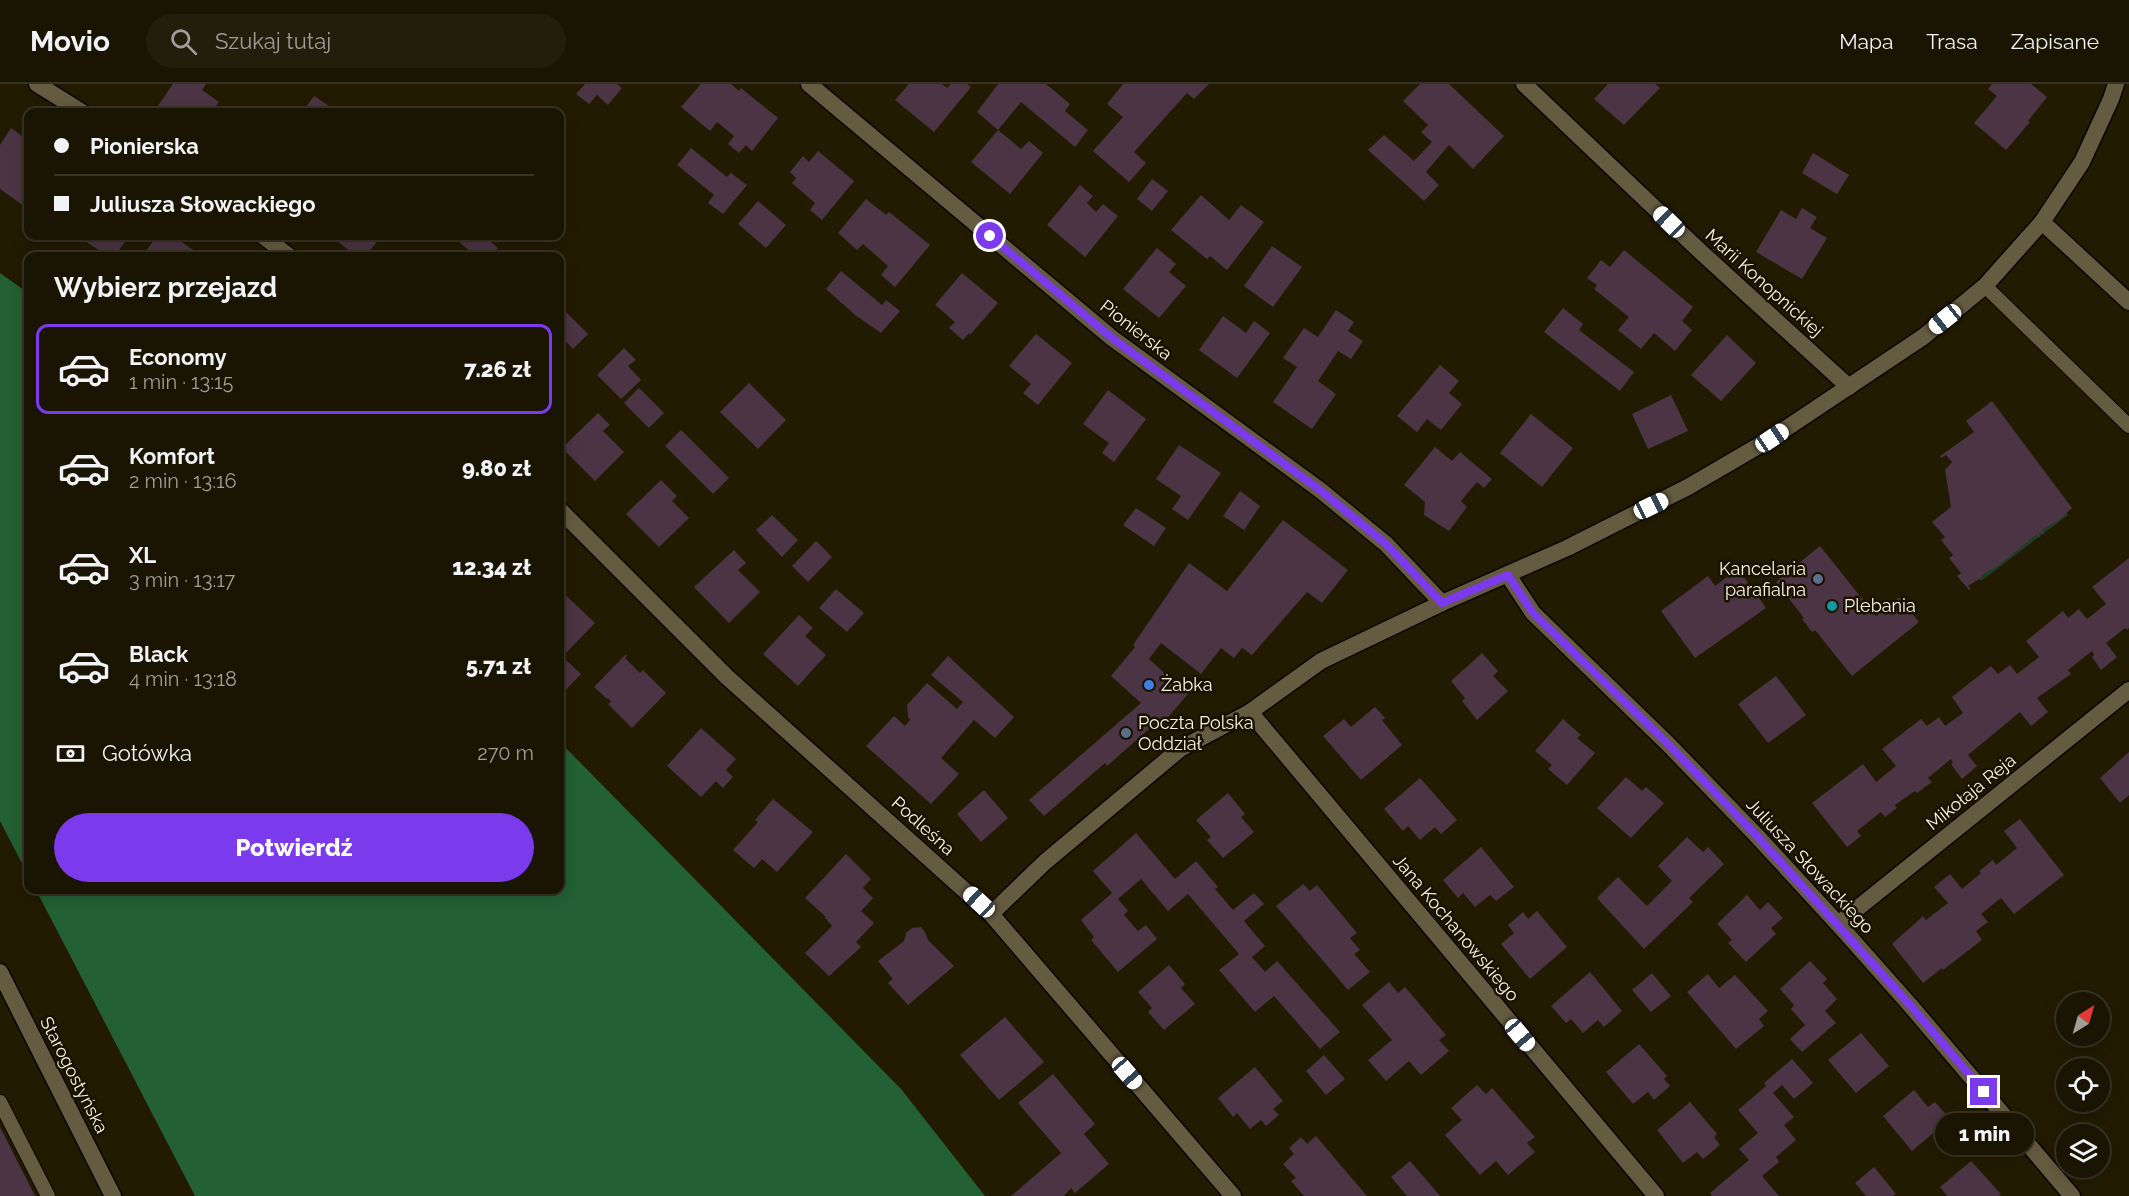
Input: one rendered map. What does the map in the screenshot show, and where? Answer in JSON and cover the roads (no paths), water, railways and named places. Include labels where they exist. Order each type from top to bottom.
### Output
[{"type":"street","points":[[37,84],[76,108]]},
{"type":"street","name":"Pionierska","points":[[809,84],[1112,338],[1320,490],[1386,544],[1442,603]]},
{"type":"street","name":"Marii Konopnickiej","points":[[1524,84],[1701,253],[1849,387]]},
{"type":"street","points":[[991,914],[1045,862],[1180,750],[1250,712],[1321,661],[1442,603],[1567,548],[1688,487],[1772,438],[1923,337],[1985,286],[2042,222],[2082,162],[2116,84]]},
{"type":"street","points":[[2042,222],[2129,302]]},
{"type":"street","points":[[268,240],[284,252]]},
{"type":"street","name":"Podleśna","points":[[564,514],[728,677],[991,914],[1233,1196]]},
{"type":"street","name":"Juliusza Słowackiego","points":[[1508,575],[1533,613],[1684,761],[1838,924],[2072,1196]]},
{"type":"street","name":"Mikołaja Reja","points":[[1838,924],[2129,690]]},
{"type":"street","name":"Jana Kochanowskiego","points":[[1250,712],[1656,1196]]},
{"type":"street","name":"Starogostyńska","points":[[0,972],[113,1196]]},
{"type":"lane","points":[[1985,286],[2129,426]]},
{"type":"lane","points":[[0,1102],[48,1196]]},
{"type":"place","name":"Kancelaria parafialna","points":[[1818,579]]},
{"type":"place","name":"Plebania","points":[[1832,606]]},
{"type":"place","name":"Żabka","points":[[1149,685]]},
{"type":"place","name":"Poczta Polska Oddział","points":[[1126,733]]}]
